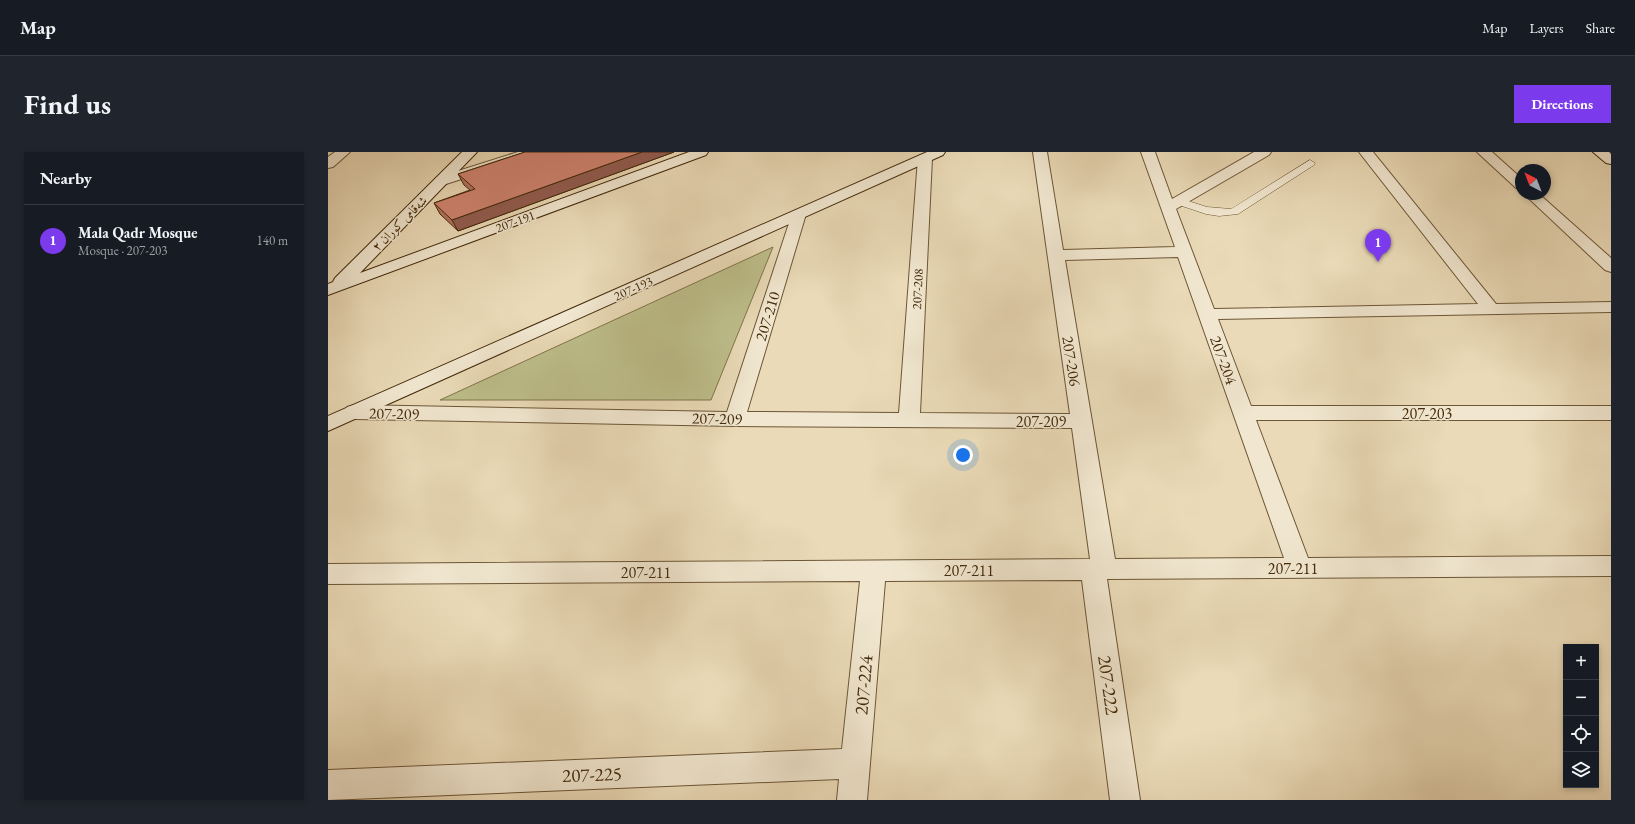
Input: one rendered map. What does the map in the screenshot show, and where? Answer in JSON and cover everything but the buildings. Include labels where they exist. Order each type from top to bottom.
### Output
[{"type":"street","points":[[328,164],[343,152]]},
{"type":"street","name":"شەقامی کوران ٢","points":[[330,290],[470,152]]},
{"type":"street","points":[[441,181],[531,152]]},
{"type":"street","name":"207-191","points":[[330,290],[701,152]]},
{"type":"street","name":"207-206","points":[[1040,152],[1081,421],[1098,569]]},
{"type":"street","name":"207-204","points":[[1148,152],[1174,204],[1185,252],[1300,568]]},
{"type":"street","points":[[1174,204],[1264,152]]},
{"type":"street","points":[[1366,152],[1491,309]]},
{"type":"street","points":[[1484,152],[1515,180]]},
{"type":"street","points":[[1600,152],[1611,160]]},
{"type":"street","name":"207-193","points":[[328,424],[932,155]]},
{"type":"street","name":"207-208","points":[[909,420],[932,155]]},
{"type":"street","points":[[1538,200],[1611,267]]},
{"type":"street","name":"207-210","points":[[735,419],[799,214]]},
{"type":"street","points":[[1056,255],[1185,252]]},
{"type":"street","points":[[1208,314],[1611,307]]},
{"type":"street","name":"207-209","points":[[354,412],[735,419],[1081,421]]},
{"type":"street","name":"207-203","points":[[1243,413],[1611,413]]},
{"type":"street","name":"207-211","points":[[328,574],[1611,566]]},
{"type":"street","name":"207-222","points":[[1098,569],[1125,800]]},
{"type":"street","name":"207-224","points":[[852,800],[873,571]]},
{"type":"street","name":"207-225","points":[[328,785],[855,763]]},
{"type":"lane","points":[[1174,204],[1220,214],[1234,212],[1310,163]]},
{"type":"green space","points":[[773,247],[711,400],[440,400]]},
{"type":"place","name":"Mala Qadr Mosque","points":[[1378,262]]}]
